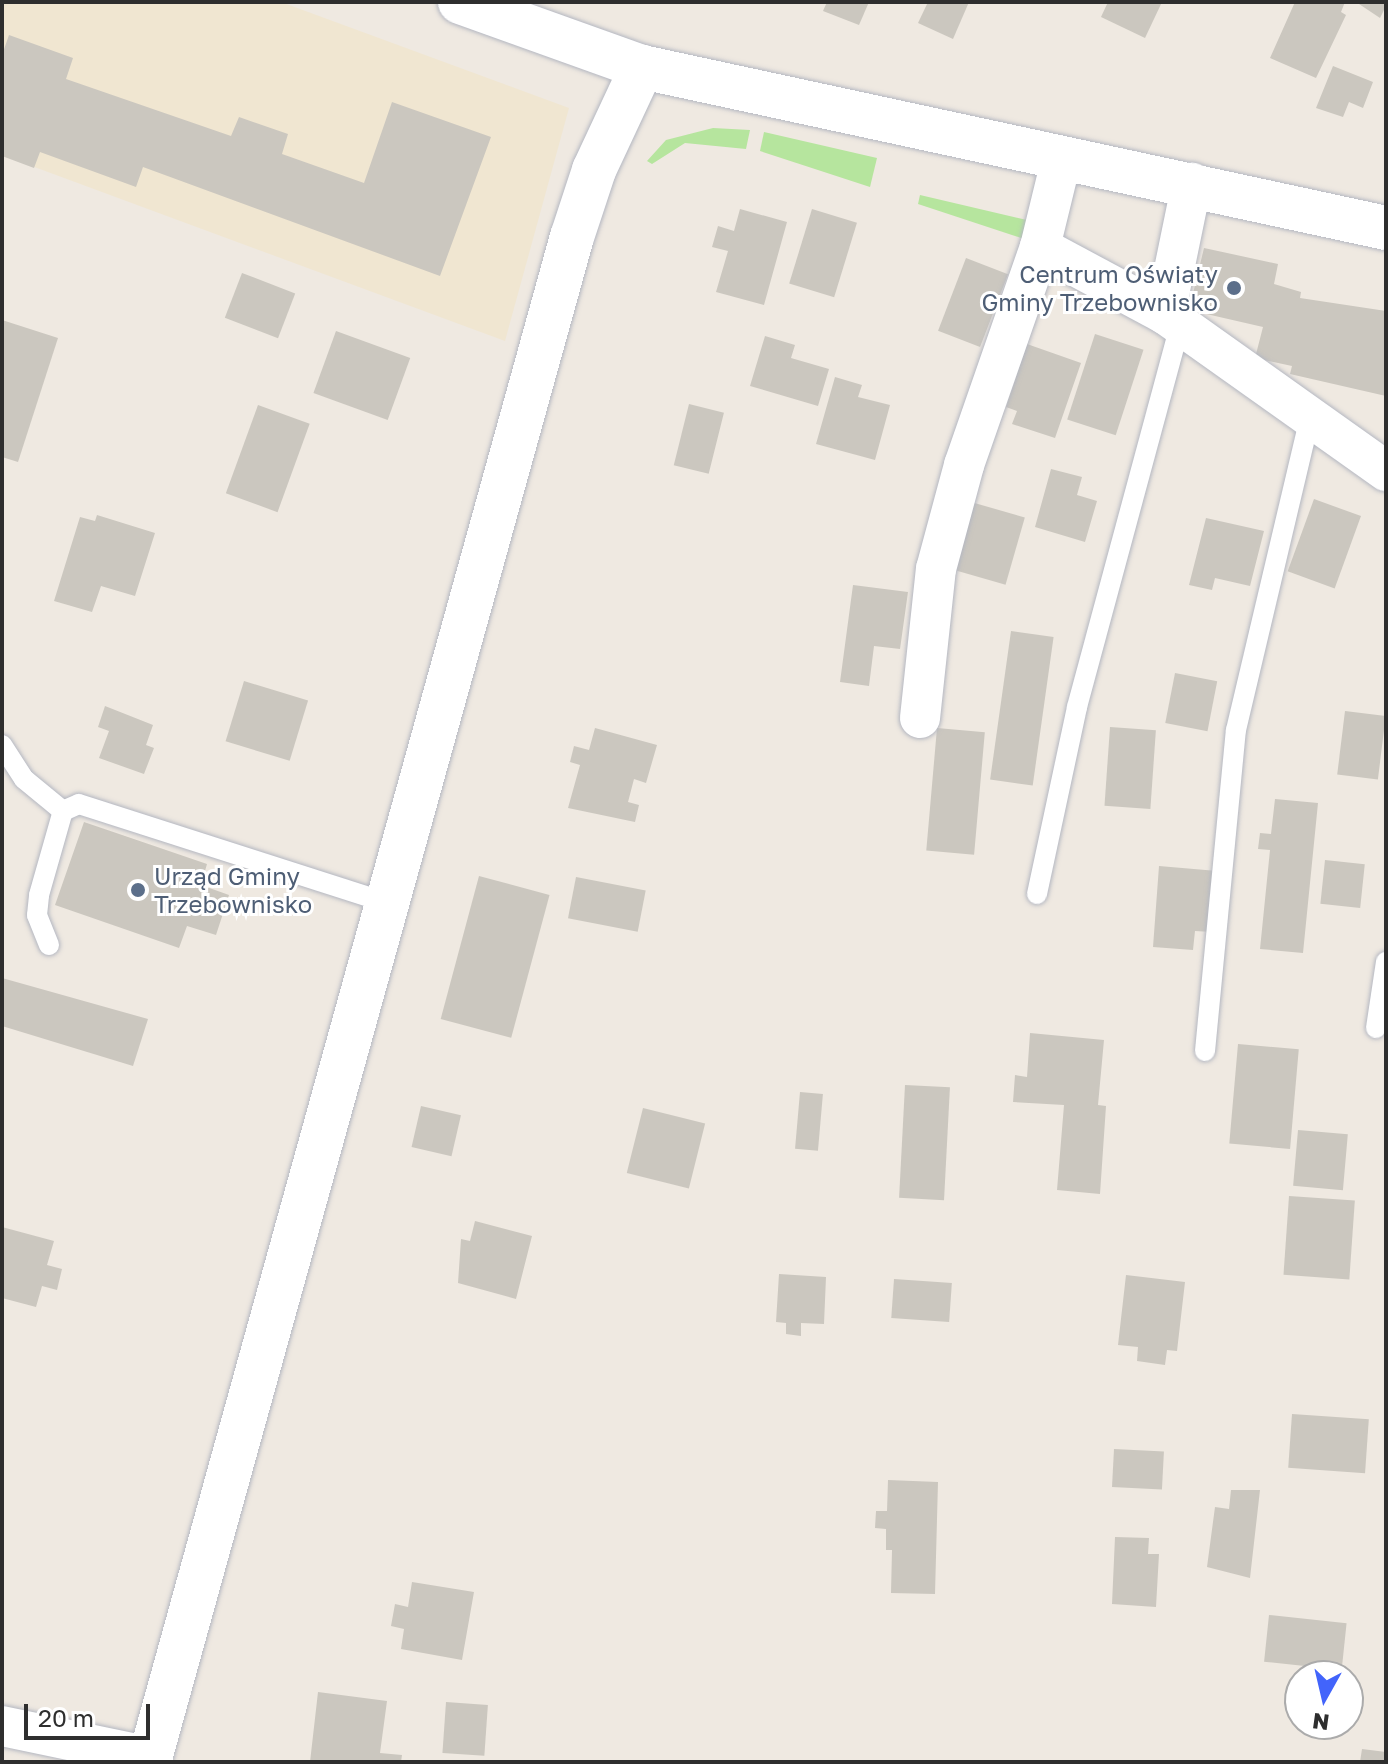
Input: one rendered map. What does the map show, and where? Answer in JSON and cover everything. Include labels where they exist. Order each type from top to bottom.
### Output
[{"type":"street","points":[[460,2],[642,67],[1192,183],[1386,228]]},
{"type":"street","points":[[2,1726],[150,1760],[572,237],[594,170],[642,67]]},
{"type":"street","points":[[920,718],[936,569],[964,465],[1040,247],[1062,157]]},
{"type":"street","points":[[1172,319],[1192,183]]},
{"type":"street","points":[[1040,247],[1172,319],[1386,471]]},
{"type":"lane","points":[[1037,894],[1077,707],[1172,319]]},
{"type":"lane","points":[[1205,1051],[1236,730],[1310,416]]},
{"type":"lane","points":[[2,745],[24,779],[63,811]]},
{"type":"lane","points":[[63,811],[79,804],[121,813],[388,903]]},
{"type":"lane","points":[[49,945],[37,915],[39,895],[63,811]]},
{"type":"lane","points":[[1376,1028],[1386,962]]},
{"type":"shaded area","points":[[2,2],[281,2],[569,108],[505,341],[2,155]]},
{"type":"green space","points":[[713,128],[750,130],[746,149],[685,143],[652,164],[647,161],[666,140]]},
{"type":"green space","points":[[764,132],[877,158],[870,187],[760,151]]},
{"type":"green space","points":[[920,195],[1031,221],[1027,240],[918,204]]},
{"type":"building","points":[[827,2],[869,2],[859,25],[823,11]]},
{"type":"building","points":[[928,2],[969,2],[953,39],[918,23]]},
{"type":"building","points":[[1108,2],[1162,2],[1145,38],[1101,17]]},
{"type":"building","points":[[1295,2],[1345,2],[1341,12],[1346,15],[1316,78],[1270,58]]},
{"type":"building","points":[[1356,2],[1386,2],[1386,6],[1380,18]]},
{"type":"building","points":[[9,35],[73,58],[66,79],[231,136],[239,117],[288,134],[282,154],[364,183],[392,102],[491,137],[440,276],[143,167],[136,187],[40,152],[34,168],[2,156],[2,55]]},
{"type":"building","points":[[1333,66],[1373,82],[1363,108],[1349,102],[1343,117],[1316,108]]},
{"type":"building","points":[[740,209],[787,222],[764,305],[716,292],[728,251],[712,247],[718,226],[734,231]]},
{"type":"building","points":[[812,209],[857,223],[834,297],[789,284]]},
{"type":"building","points":[[1204,248],[1278,264],[1274,284],[1301,292],[1300,298],[1386,311],[1386,396],[1290,374],[1292,366],[1255,358],[1263,327],[1189,310]]},
{"type":"building","points":[[966,258],[1008,274],[980,347],[938,331]]},
{"type":"building","points":[[242,273],[295,293],[278,338],[225,318]]},
{"type":"building","points":[[2,320],[58,338],[18,462],[2,457]]},
{"type":"building","points":[[336,331],[410,358],[388,420],[313,393]]},
{"type":"building","points":[[1095,334],[1144,350],[1116,435],[1067,420]]},
{"type":"building","points":[[765,336],[795,345],[791,358],[829,369],[818,406],[750,386]]},
{"type":"building","points":[[1027,344],[1081,363],[1055,438],[1012,424],[1017,411],[1006,407]]},
{"type":"building","points":[[835,377],[862,385],[858,397],[890,405],[875,460],[816,444]]},
{"type":"building","points":[[689,404],[724,413],[709,474],[674,465]]},
{"type":"building","points":[[258,405],[310,424],[278,512],[226,493]]},
{"type":"building","points":[[1051,469],[1082,477],[1077,495],[1097,501],[1085,542],[1035,527]]},
{"type":"building","points":[[1314,499],[1361,516],[1335,588],[1288,571]]},
{"type":"building","points":[[971,502],[1025,517],[1006,585],[952,569]]},
{"type":"building","points":[[97,515],[155,533],[135,596],[101,586],[92,612],[54,601],[80,517],[95,521]]},
{"type":"building","points":[[1206,518],[1264,531],[1250,586],[1215,578],[1212,590],[1189,585]]},
{"type":"building","points":[[853,585],[908,592],[900,649],[874,646],[869,686],[840,682]]},
{"type":"building","points":[[1011,631],[1054,637],[1033,786],[990,780]]},
{"type":"building","points":[[1175,673],[1217,681],[1207,731],[1165,723]]},
{"type":"building","points":[[244,681],[308,701],[290,761],[226,741]]},
{"type":"building","points":[[105,706],[153,725],[146,745],[154,748],[144,774],[99,758],[109,731],[98,727]]},
{"type":"building","points":[[1345,711],[1386,716],[1378,780],[1337,775]]},
{"type":"building","points":[[1110,727],[1156,730],[1150,809],[1104,806]]},
{"type":"building","points":[[595,728],[657,745],[646,783],[634,779],[628,802],[639,805],[635,822],[568,808],[580,765],[570,762],[574,746],[589,750]]},
{"type":"building","points":[[937,728],[985,732],[974,855],[926,851]]},
{"type":"building","points":[[1275,799],[1318,803],[1303,953],[1260,949],[1270,850],[1258,849],[1260,833],[1271,834]]},
{"type":"building","name":"Urząd Gminy Trzebownisko","points":[[84,822],[207,864],[201,885],[229,895],[216,935],[187,926],[179,948],[55,905]]},
{"type":"building","points":[[1325,860],[1365,864],[1360,908],[1320,904]]},
{"type":"building","points":[[1159,866],[1217,871],[1212,932],[1195,931],[1193,950],[1153,947]]},
{"type":"building","points":[[479,876],[550,895],[511,1038],[441,1019]]},
{"type":"building","points":[[576,877],[646,891],[638,932],[568,918]]},
{"type":"building","points":[[2,978],[148,1019],[133,1066],[2,1026]]},
{"type":"building","points":[[1030,1033],[1104,1040],[1098,1105],[1106,1106],[1100,1194],[1057,1190],[1064,1105],[1013,1102],[1015,1075],[1027,1077]]},
{"type":"building","points":[[1238,1044],[1299,1049],[1290,1149],[1229,1144]]},
{"type":"building","points":[[905,1085],[950,1087],[944,1200],[899,1198]]},
{"type":"building","points":[[800,1092],[823,1094],[818,1151],[795,1149]]},
{"type":"building","points":[[421,1106],[461,1115],[452,1156],[412,1147]]},
{"type":"building","points":[[643,1108],[705,1123],[689,1188],[627,1173]]},
{"type":"building","points":[[1298,1130],[1348,1134],[1343,1190],[1293,1186]]},
{"type":"building","points":[[1289,1196],[1355,1201],[1349,1279],[1283,1275]]},
{"type":"building","points":[[475,1221],[532,1236],[516,1299],[458,1283],[461,1239],[470,1241]]},
{"type":"building","points":[[2,1227],[54,1241],[47,1265],[62,1269],[57,1290],[42,1286],[36,1307],[2,1298]]},
{"type":"building","points":[[779,1274],[826,1277],[824,1324],[801,1323],[801,1336],[786,1334],[786,1323],[776,1322]]},
{"type":"building","points":[[1126,1275],[1185,1282],[1177,1351],[1167,1350],[1165,1365],[1137,1361],[1138,1347],[1118,1345]]},
{"type":"building","points":[[894,1279],[952,1283],[949,1322],[891,1318]]},
{"type":"building","points":[[1292,1414],[1369,1419],[1365,1473],[1288,1468]]},
{"type":"building","points":[[1114,1449],[1164,1452],[1162,1490],[1112,1487]]},
{"type":"building","points":[[888,1480],[938,1482],[935,1594],[891,1593],[892,1550],[886,1550],[886,1529],[875,1528],[876,1511],[887,1511]]},
{"type":"building","points":[[1231,1490],[1260,1490],[1250,1578],[1207,1567],[1215,1507],[1229,1509]]},
{"type":"building","points":[[1115,1537],[1149,1538],[1148,1554],[1159,1554],[1156,1607],[1112,1604]]},
{"type":"building","points":[[412,1582],[474,1592],[462,1660],[401,1649],[404,1629],[391,1626],[395,1604],[408,1607]]},
{"type":"building","points":[[1269,1615],[1347,1623],[1343,1660],[1284,1660],[1284,1664],[1264,1662]]},
{"type":"building","points":[[318,1692],[387,1701],[380,1753],[402,1755],[401,1762],[310,1762]]},
{"type":"building","points":[[446,1702],[488,1705],[484,1756],[442,1753]]},
{"type":"building","points":[[1362,1749],[1386,1752],[1386,1762],[1360,1762]]},
{"type":"place","name":"Centrum Oświaty Gminy Trzebownisko","points":[[1234,288]]},
{"type":"place","name":"Urząd Gminy Trzebownisko","points":[[138,890]]}]
